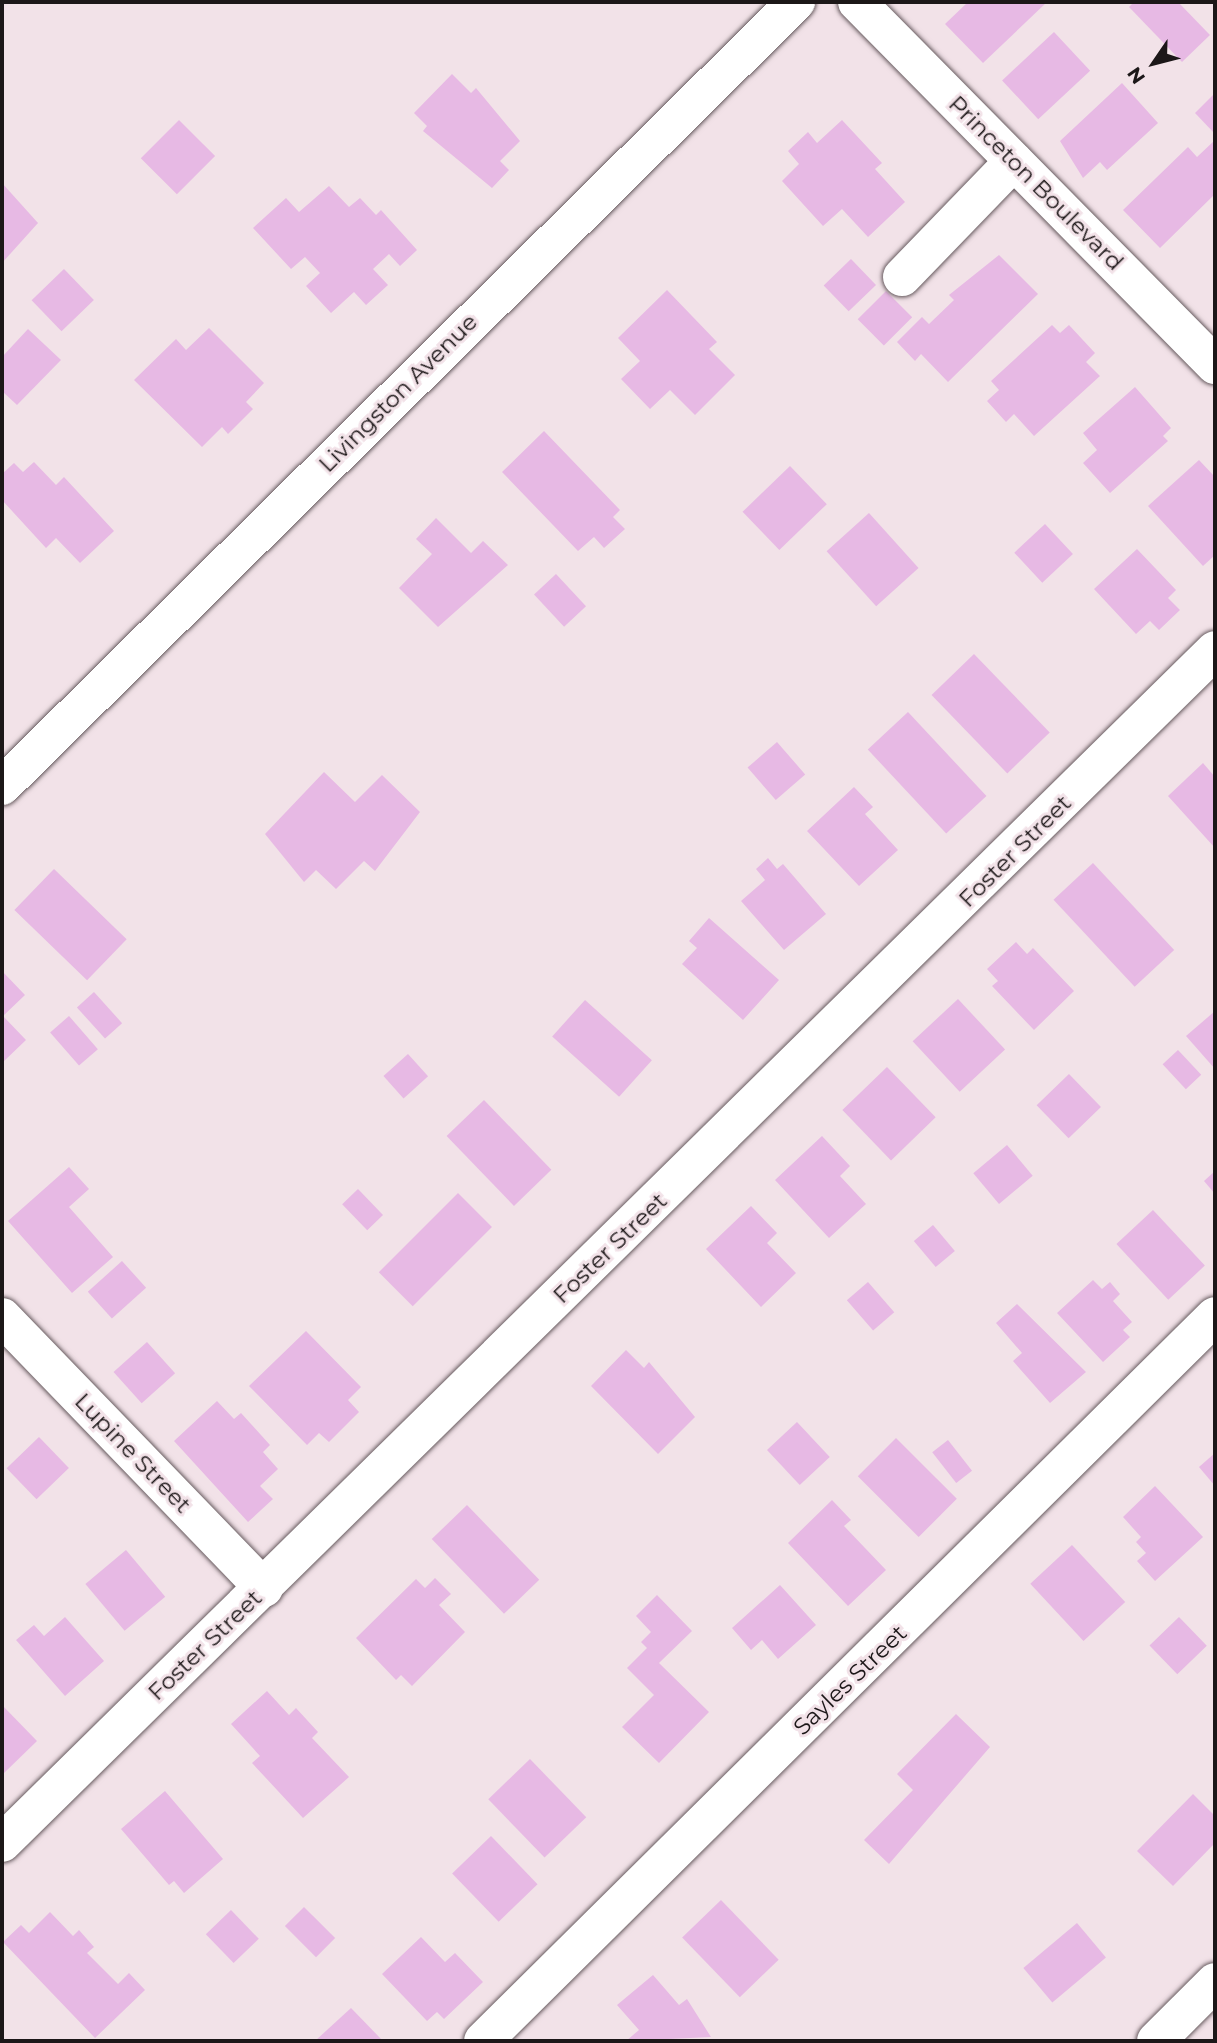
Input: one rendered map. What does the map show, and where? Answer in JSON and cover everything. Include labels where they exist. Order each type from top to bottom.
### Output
[{"type":"street","name":"Livingston Avenue","points":[[2,786],[796,2]]},
{"type":"street","name":"Princeton Boulevard","points":[[857,2],[1215,365]]},
{"type":"street","points":[[902,277],[1014,161]]},
{"type":"street","name":"Foster Street","points":[[2,1843],[1215,650]]},
{"type":"street","name":"Sayles Street","points":[[483,2041],[1215,1316]]},
{"type":"street","name":"Lupine Street","points":[[2,1317],[264,1588]]},
{"type":"street","points":[[1156,2041],[1215,1982]]},
{"type":"building","points":[[968,2],[1047,2],[983,63],[945,24]]},
{"type":"building","points":[[1134,2],[1178,2],[1210,35],[1182,62],[1129,7]]},
{"type":"building","points":[[1054,32],[1090,71],[1038,119],[1002,80]]},
{"type":"building","points":[[452,74],[471,93],[476,88],[520,141],[500,161],[509,170],[492,188],[423,131],[427,126],[414,113]]},
{"type":"building","points":[[1122,83],[1158,123],[1107,170],[1100,162],[1083,178],[1060,141]]},
{"type":"building","points":[[1215,93],[1215,134],[1195,113]]},
{"type":"building","points":[[179,120],[215,156],[177,194],[141,158]]},
{"type":"building","points":[[842,120],[882,163],[875,169],[905,202],[868,237],[842,209],[823,226],[782,181],[799,164],[788,151],[808,132],[817,143]]},
{"type":"building","points":[[1215,140],[1215,194],[1160,248],[1123,210],[1188,147],[1197,157]]},
{"type":"building","points":[[2,183],[38,223],[2,263]]},
{"type":"building","points":[[329,186],[349,207],[360,198],[376,215],[381,210],[417,250],[400,266],[389,254],[373,269],[388,285],[366,305],[354,292],[331,313],[306,286],[320,273],[305,257],[291,269],[253,228],[286,198],[299,212]]},
{"type":"building","points":[[999,255],[1038,294],[948,382],[921,354],[915,361],[897,342],[922,317],[929,324],[954,300],[949,295]]},
{"type":"building","points":[[851,259],[876,285],[849,311],[824,285]]},
{"type":"building","points":[[64,269],[94,300],[62,331],[32,300]]},
{"type":"building","points":[[667,290],[717,342],[709,349],[735,375],[695,415],[670,390],[650,409],[621,379],[640,361],[618,338]]},
{"type":"building","points":[[886,291],[912,317],[884,345],[858,319]]},
{"type":"building","points":[[1052,325],[1060,333],[1069,325],[1095,353],[1086,362],[1100,376],[1034,436],[1014,414],[1006,422],[987,401],[999,390],[991,381]]},
{"type":"building","points":[[209,328],[264,383],[246,402],[253,409],[228,434],[222,427],[202,447],[134,380],[176,339],[186,350]]},
{"type":"building","points":[[28,329],[61,360],[17,405],[2,391],[2,357]]},
{"type":"building","points":[[1135,387],[1171,428],[1163,436],[1168,441],[1110,493],[1083,463],[1097,450],[1083,433]]},
{"type":"building","points":[[544,431],[620,510],[613,517],[625,529],[604,548],[594,537],[578,551],[502,472]]},
{"type":"building","points":[[1199,460],[1215,477],[1215,555],[1203,566],[1148,506]]},
{"type":"building","points":[[34,462],[56,485],[64,477],[114,531],[80,563],[56,538],[46,548],[2,500],[2,474],[14,463],[23,472]]},
{"type":"building","points":[[790,466],[827,504],[779,550],[743,512]]},
{"type":"building","points":[[869,513],[919,568],[876,606],[827,551]]},
{"type":"building","points":[[436,518],[471,553],[483,541],[508,565],[438,627],[399,588],[432,554],[416,539]]},
{"type":"building","points":[[1045,524],[1073,554],[1042,583],[1014,553]]},
{"type":"building","points":[[1137,549],[1176,590],[1168,598],[1180,610],[1159,630],[1150,621],[1136,634],[1094,589]]},
{"type":"building","points":[[556,574],[586,606],[564,627],[534,594]]},
{"type":"building","points":[[974,654],[1050,732],[1007,773],[932,695]]},
{"type":"building","points":[[908,712],[986,796],[946,834],[868,750]]},
{"type":"building","points":[[777,742],[805,774],[776,800],[748,768]]},
{"type":"building","points":[[1203,763],[1215,777],[1215,848],[1168,796]]},
{"type":"building","points":[[324,772],[355,802],[382,775],[420,812],[375,871],[364,861],[336,889],[316,870],[304,882],[265,834]]},
{"type":"building","points":[[854,787],[873,807],[865,814],[898,850],[859,886],[807,831]]},
{"type":"building","points":[[768,858],[777,869],[783,864],[826,914],[784,950],[741,901],[765,880],[756,869]]},
{"type":"building","points":[[1093,863],[1174,950],[1135,987],[1054,900]]},
{"type":"building","points":[[54,869],[127,939],[87,980],[14,910]]},
{"type":"building","points":[[709,918],[779,980],[743,1020],[682,964],[697,948],[689,941]]},
{"type":"building","points":[[1016,942],[1027,954],[1033,948],[1074,991],[1034,1030],[992,986],[998,981],[987,969]]},
{"type":"building","points":[[2,971],[25,995],[3,1016],[26,1040],[2,1063]]},
{"type":"building","points":[[94,992],[122,1023],[105,1039],[77,1007]]},
{"type":"building","points":[[958,999],[1005,1049],[960,1092],[913,1041]]},
{"type":"building","points":[[585,1000],[652,1060],[619,1097],[552,1036]]},
{"type":"building","points":[[1215,1011],[1215,1069],[1186,1036]]},
{"type":"building","points":[[69,1016],[98,1049],[79,1066],[50,1032]]},
{"type":"building","points":[[1178,1050],[1201,1075],[1186,1089],[1163,1064]]},
{"type":"building","points":[[408,1054],[428,1076],[404,1098],[383,1076]]},
{"type":"building","points":[[887,1067],[936,1117],[891,1160],[842,1110]]},
{"type":"building","points":[[1069,1074],[1101,1107],[1069,1138],[1037,1105]]},
{"type":"building","points":[[484,1100],[551,1170],[514,1206],[447,1136]]},
{"type":"building","points":[[822,1136],[850,1166],[840,1176],[866,1204],[829,1238],[775,1180]]},
{"type":"building","points":[[1007,1145],[1033,1176],[999,1204],[973,1173]]},
{"type":"building","points":[[69,1167],[89,1189],[69,1207],[113,1257],[72,1293],[8,1221]]},
{"type":"building","points":[[1215,1171],[1215,1194],[1204,1181]]},
{"type":"building","points":[[358,1189],[383,1215],[367,1230],[342,1204]]},
{"type":"building","points":[[458,1193],[492,1227],[413,1306],[379,1272]]},
{"type":"building","points":[[751,1206],[777,1233],[767,1243],[796,1273],[761,1307],[706,1249]]},
{"type":"building","points":[[1153,1210],[1205,1266],[1168,1300],[1116,1244]]},
{"type":"building","points":[[933,1225],[955,1251],[936,1267],[914,1241]]},
{"type":"building","points":[[122,1261],[146,1288],[112,1319],[88,1292]]},
{"type":"building","points":[[1093,1280],[1102,1289],[1110,1282],[1120,1294],[1113,1301],[1132,1322],[1123,1330],[1130,1337],[1103,1362],[1057,1313]]},
{"type":"building","points":[[868,1282],[894,1312],[873,1331],[847,1300]]},
{"type":"building","points":[[1017,1304],[1086,1372],[1050,1403],[1013,1361],[1022,1353],[996,1323]]},
{"type":"building","points":[[306,1331],[361,1387],[348,1400],[359,1412],[329,1442],[319,1433],[307,1445],[249,1386]]},
{"type":"building","points":[[147,1342],[175,1373],[142,1403],[114,1372]]},
{"type":"building","points":[[626,1350],[644,1368],[649,1362],[695,1417],[658,1454],[591,1386]]},
{"type":"building","points":[[217,1401],[234,1419],[241,1413],[270,1445],[263,1452],[278,1469],[260,1486],[273,1499],[248,1522],[174,1441]]},
{"type":"building","points":[[797,1422],[830,1457],[800,1485],[767,1450]]},
{"type":"building","points":[[39,1437],[69,1468],[37,1499],[7,1468]]},
{"type":"building","points":[[896,1438],[957,1499],[919,1537],[858,1476]]},
{"type":"building","points":[[948,1440],[972,1471],[956,1483],[932,1452]]},
{"type":"building","points":[[1215,1453],[1215,1486],[1199,1467]]},
{"type":"building","points":[[1155,1486],[1203,1537],[1155,1581],[1137,1561],[1146,1553],[1136,1542],[1141,1537],[1123,1517]]},
{"type":"building","points":[[832,1500],[851,1520],[844,1526],[886,1570],[848,1606],[788,1543]]},
{"type":"building","points":[[467,1505],[539,1580],[504,1614],[432,1539]]},
{"type":"building","points":[[1072,1545],[1125,1602],[1084,1641],[1030,1584]]},
{"type":"building","points":[[126,1550],[165,1597],[125,1631],[85,1584]]},
{"type":"building","points":[[435,1578],[451,1594],[439,1605],[465,1632],[412,1686],[401,1675],[396,1680],[356,1638],[416,1579],[425,1588]]},
{"type":"building","points":[[780,1585],[816,1625],[778,1659],[762,1640],[751,1650],[732,1628]]},
{"type":"building","points":[[657,1595],[692,1631],[659,1663],[709,1712],[659,1763],[622,1727],[654,1695],[627,1668],[647,1648],[641,1642],[651,1632],[636,1616]]},
{"type":"building","points":[[65,1617],[104,1661],[65,1696],[16,1640],[34,1625],[44,1636]]},
{"type":"building","points":[[1179,1617],[1207,1646],[1177,1674],[1150,1645]]},
{"type":"building","points":[[267,1691],[289,1715],[296,1708],[318,1732],[312,1738],[349,1777],[303,1818],[252,1763],[260,1756],[231,1724]]},
{"type":"building","points":[[2,1705],[37,1741],[2,1775]]},
{"type":"building","points":[[956,1714],[990,1747],[889,1864],[864,1840],[913,1790],[897,1774]]},
{"type":"building","points":[[530,1759],[586,1817],[545,1858],[488,1799]]},
{"type":"building","points":[[165,1791],[223,1859],[184,1893],[174,1881],[169,1885],[121,1829]]},
{"type":"building","points":[[1193,1794],[1215,1816],[1215,1843],[1173,1886],[1137,1851]]},
{"type":"building","points":[[491,1836],[538,1884],[499,1922],[452,1874]]},
{"type":"building","points":[[721,1900],[779,1960],[740,1997],[682,1938]]},
{"type":"building","points":[[304,1907],[335,1938],[316,1957],[285,1926]]},
{"type":"building","points":[[231,1910],[259,1939],[234,1963],[206,1934]]},
{"type":"building","points":[[50,1912],[73,1936],[79,1930],[94,1947],[87,1953],[118,1984],[129,1973],[145,1990],[95,2038],[3,1942],[21,1925],[29,1933]]},
{"type":"building","points":[[1077,1923],[1106,1957],[1052,2002],[1023,1968]]},
{"type":"building","points":[[421,1937],[445,1962],[455,1953],[483,1982],[444,2019],[437,2012],[427,2021],[382,1974]]},
{"type":"building","points":[[653,1975],[679,2005],[687,1999],[711,2037],[626,2041],[639,2030],[617,2005]]},
{"type":"building","points":[[351,2008],[383,2041],[315,2041]]}]
